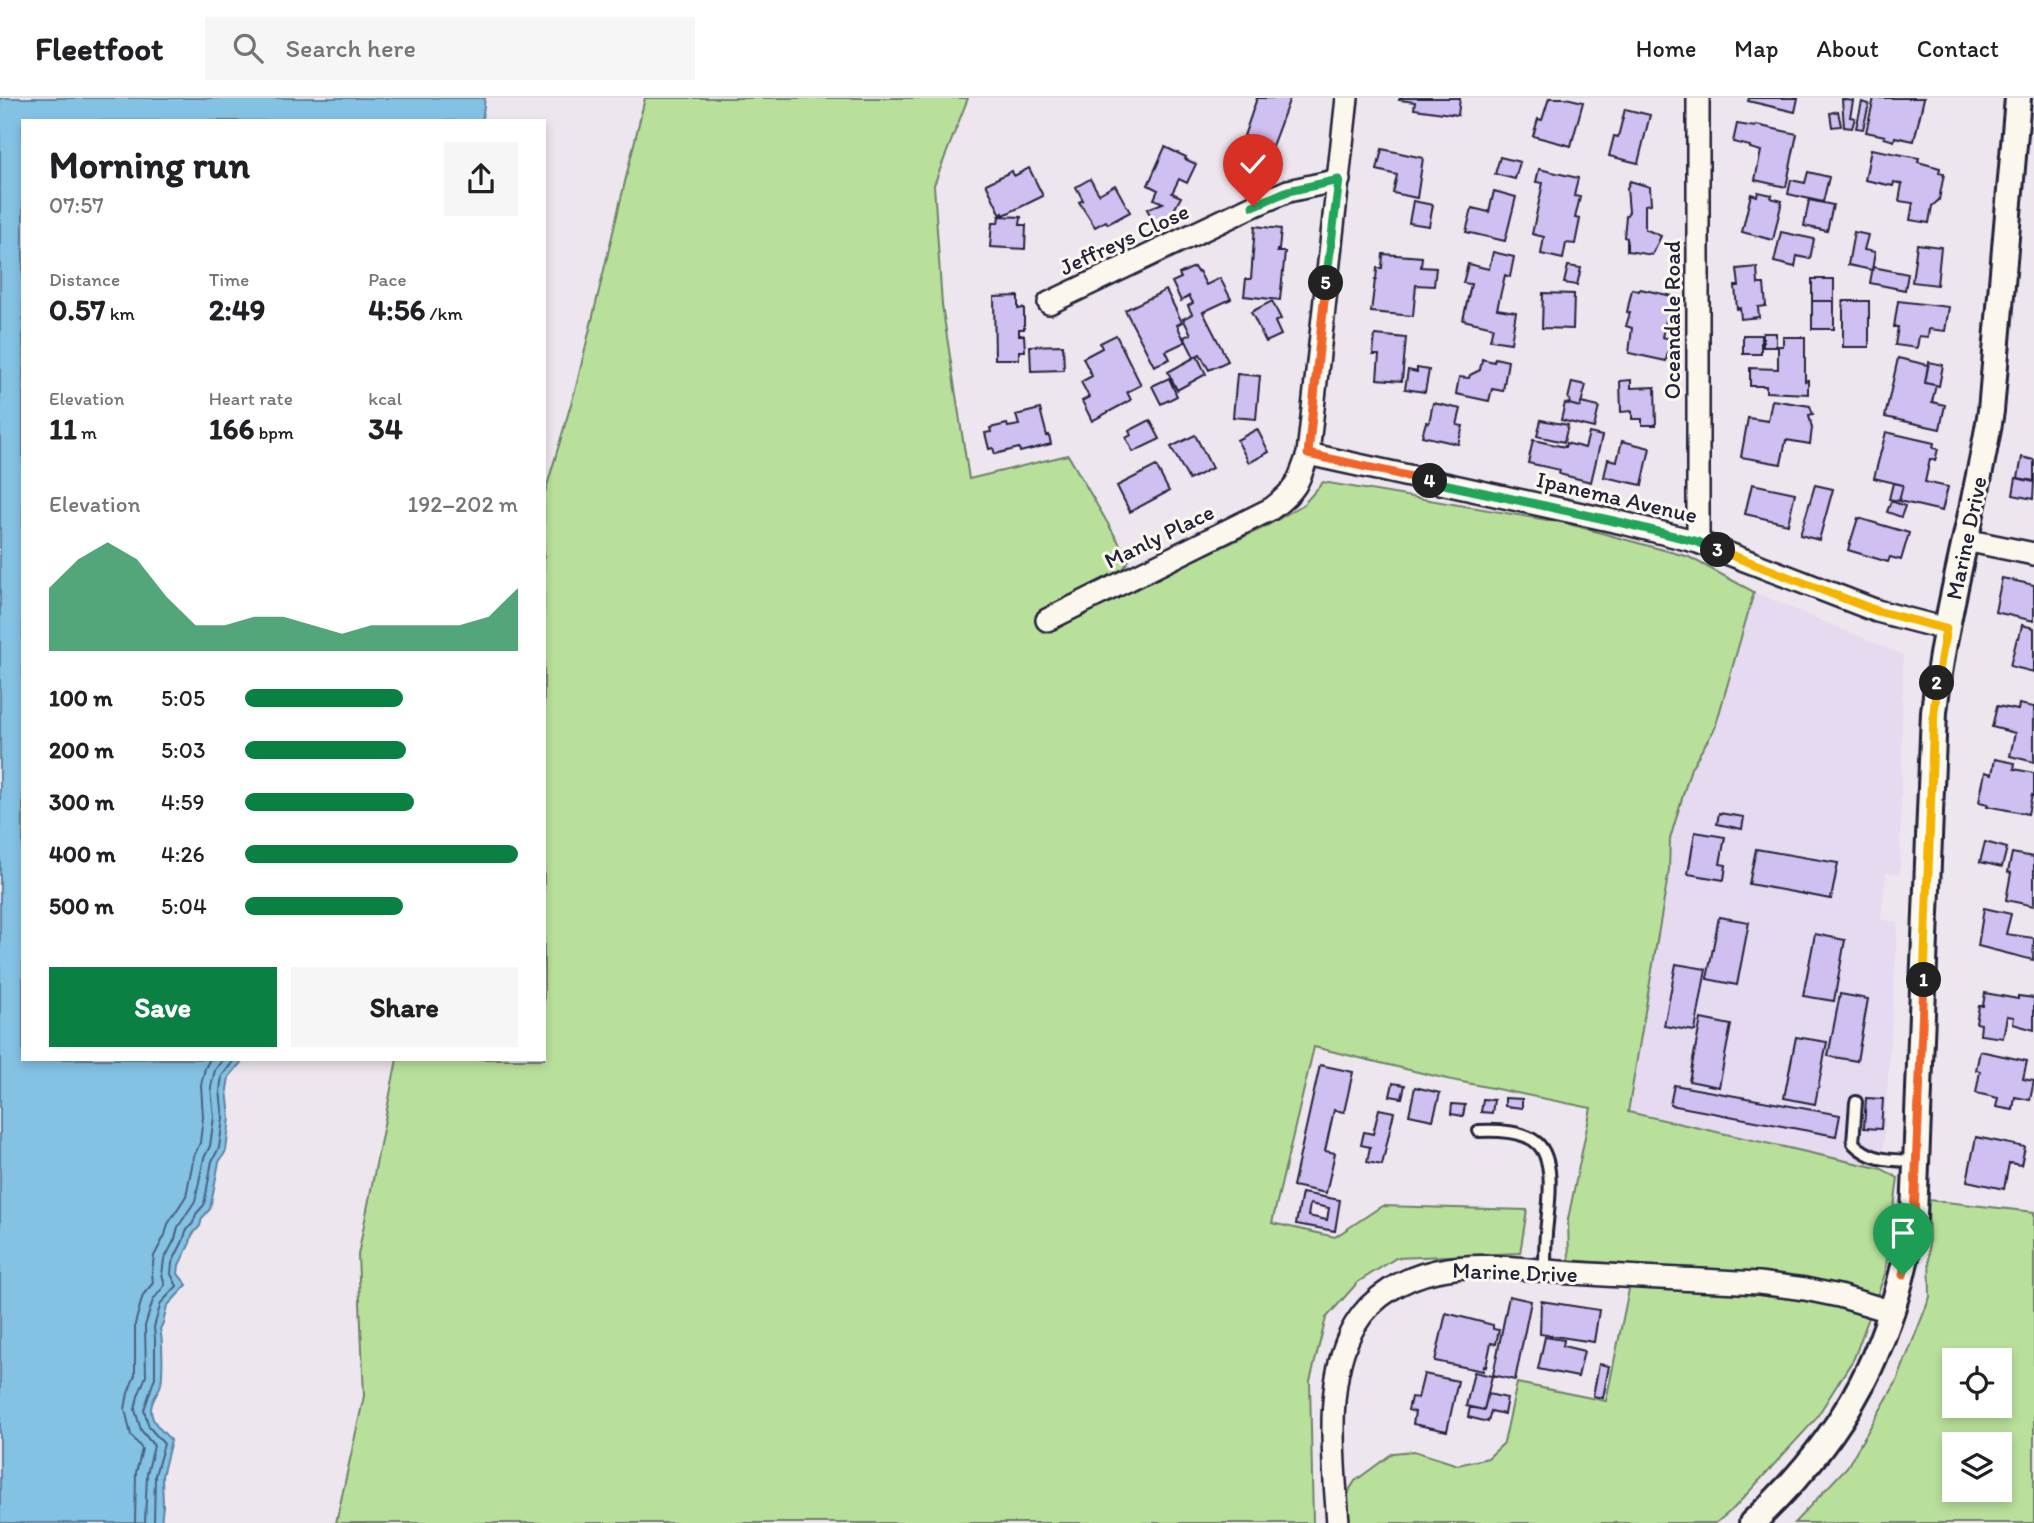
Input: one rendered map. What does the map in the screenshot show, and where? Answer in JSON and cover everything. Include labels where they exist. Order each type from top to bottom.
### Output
[{"type":"street","points":[[1308,454],[1347,98]]},
{"type":"street","name":"Oceandale Road","points":[[1698,98],[1698,542]]},
{"type":"street","name":"Marine Drive","points":[[1752,1523],[1781,1496],[1834,1432],[1877,1353],[1893,1312],[1903,1275],[1914,1216],[1934,712],[1938,671],[1991,411],[2018,98]]},
{"type":"street","name":"Jeffreys Close","points":[[1049,303],[1253,206],[1297,189],[1339,180]]},
{"type":"street","name":"Ipanema Avenue","points":[[1308,454],[1698,542],[1877,611],[1946,629]]},
{"type":"street","name":"Manly Place","points":[[1047,620],[1270,509],[1291,493],[1308,454]]},
{"type":"street","points":[[1965,540],[2034,554]]},
{"type":"street","name":"Marine Drive","points":[[1338,1523],[1334,1415],[1336,1380],[1347,1341],[1355,1325],[1379,1297],[1415,1276],[1466,1265],[1759,1283],[1839,1296],[1893,1312]]},
{"type":"lane","points":[[1856,1102],[1853,1143],[1863,1154],[1882,1159],[1917,1161]]},
{"type":"lane","points":[[1479,1131],[1526,1137],[1538,1144],[1546,1156],[1549,1185],[1545,1271]]},
{"type":"shaded area","points":[[1754,592],[1903,655],[1900,874],[1886,873],[1881,919],[1898,923],[1882,1169],[1628,1113],[1669,870],[1670,839],[1691,768],[1715,728]]},
{"type":"green space","points":[[645,98],[968,98],[934,185],[942,305],[969,479],[1068,455],[1129,560],[1100,604],[1265,527],[1304,504],[1323,482],[1565,523],[1689,557],[1754,592],[1715,728],[1691,768],[1670,839],[1669,870],[1628,1112],[1882,1169],[1898,1178],[1885,1274],[1854,1358],[1815,1420],[1734,1508],[1716,1523],[1349,1523],[1347,1499],[1355,1481],[1393,1453],[1414,1451],[1458,1465],[1488,1458],[1504,1443],[1517,1383],[1606,1401],[1634,1265],[1569,1260],[1568,1219],[1591,1108],[1447,1079],[1314,1047],[1272,1223],[1335,1237],[1382,1206],[1527,1210],[1520,1253],[1396,1258],[1358,1282],[1326,1318],[1310,1381],[1313,1523],[336,1523],[364,1396],[358,1255],[397,1061],[546,1061],[546,489],[576,387]]},
{"type":"green space","points":[[1928,1200],[2034,1212],[2034,1523],[1794,1523],[1847,1467],[1897,1381],[1930,1297]]},
{"type":"water","points":[[0,98],[485,98],[482,119],[21,119],[21,1061],[242,1061],[229,1077],[227,1089],[230,1118],[226,1151],[219,1162],[210,1209],[192,1235],[179,1265],[178,1274],[187,1285],[167,1306],[160,1329],[162,1379],[151,1409],[156,1424],[171,1440],[162,1476],[161,1523],[0,1523]]},
{"type":"building","points":[[1257,98],[1290,98],[1272,146],[1244,136]]},
{"type":"building","points":[[1460,98],[1458,115],[1414,109],[1415,102],[1399,100]]},
{"type":"building","points":[[1549,98],[1583,102],[1571,146],[1533,136]]},
{"type":"building","points":[[1749,98],[1798,98],[1795,112],[1748,101]]},
{"type":"building","points":[[1874,98],[1924,98],[1914,141],[1895,137],[1894,141],[1866,132]]},
{"type":"building","points":[[1842,99],[1853,101],[1850,117],[1855,118],[1852,128],[1844,127]]},
{"type":"building","points":[[1862,102],[1869,104],[1863,129],[1856,128]]},
{"type":"building","points":[[1625,109],[1650,115],[1638,163],[1609,156],[1614,136],[1618,137]]},
{"type":"building","points":[[1838,111],[1841,126],[1832,127],[1830,113]]},
{"type":"building","points":[[1737,124],[1756,125],[1797,134],[1786,187],[1755,180],[1761,151],[1733,142]]},
{"type":"building","points":[[1165,147],[1196,164],[1187,183],[1179,179],[1172,193],[1181,197],[1175,208],[1179,218],[1157,228],[1147,209],[1163,203],[1154,199],[1158,190],[1148,185]]},
{"type":"building","points":[[1382,149],[1423,158],[1417,198],[1393,193],[1397,175],[1377,170]]},
{"type":"building","points":[[1871,149],[1919,158],[1918,162],[1940,168],[1939,173],[1944,174],[1939,200],[1932,206],[1929,223],[1910,220],[1913,203],[1899,201],[1902,184],[1894,182],[1893,186],[1865,180]]},
{"type":"building","points":[[1500,157],[1520,162],[1515,179],[1495,174]]},
{"type":"building","points":[[1029,168],[1043,196],[1001,215],[986,184],[1012,171],[1014,176]]},
{"type":"building","points":[[1539,169],[1578,178],[1574,196],[1580,197],[1575,218],[1580,219],[1575,244],[1566,243],[1563,259],[1541,254],[1544,237],[1532,234],[1543,183],[1536,182]]},
{"type":"building","points":[[1808,172],[1829,177],[1823,202],[1788,194],[1791,180],[1805,183]]},
{"type":"building","points":[[1090,179],[1099,194],[1115,185],[1130,212],[1108,224],[1106,221],[1095,227],[1079,202],[1083,200],[1076,187]]},
{"type":"building","points":[[1630,181],[1650,187],[1651,204],[1645,205],[1645,229],[1661,236],[1652,255],[1627,251],[1627,238],[1624,237],[1626,216],[1629,212],[1627,188]]},
{"type":"building","points":[[1494,191],[1516,197],[1505,241],[1466,232],[1472,208],[1489,212]]},
{"type":"building","points":[[1758,192],[1772,195],[1771,198],[1782,201],[1773,240],[1742,232],[1751,194],[1757,196]]},
{"type":"building","points":[[1809,200],[1833,205],[1827,231],[1804,226]]},
{"type":"building","points":[[1413,201],[1433,205],[1429,226],[1409,223]]},
{"type":"building","points":[[999,216],[1021,217],[1020,225],[1026,225],[1025,249],[990,247],[992,223],[998,223]]},
{"type":"building","points":[[1255,226],[1281,229],[1277,252],[1285,252],[1280,300],[1244,296],[1246,279],[1251,279]]},
{"type":"building","points":[[1781,232],[1814,239],[1810,259],[1797,256],[1795,267],[1774,262]]},
{"type":"building","points":[[1854,232],[1868,235],[1864,250],[1875,252],[1872,270],[1848,265]]},
{"type":"building","points":[[1917,244],[1941,247],[1937,285],[1912,282]]},
{"type":"building","points":[[1493,252],[1514,257],[1510,277],[1505,275],[1497,309],[1516,312],[1511,343],[1490,340],[1493,327],[1463,320],[1471,284],[1463,283],[1468,264],[1489,269]]},
{"type":"building","points":[[1383,254],[1422,257],[1421,267],[1436,268],[1434,286],[1416,285],[1413,316],[1371,312],[1377,268],[1382,268]]},
{"type":"building","points":[[1568,266],[1581,268],[1577,285],[1564,283]]},
{"type":"building","points":[[1194,267],[1206,285],[1220,278],[1231,299],[1203,312],[1228,361],[1209,370],[1200,354],[1194,357],[1184,337],[1191,334],[1183,319],[1192,314],[1188,306],[1193,303],[1189,296],[1181,301],[1172,282],[1181,278],[1179,274]]},
{"type":"building","points":[[1757,267],[1758,284],[1764,284],[1766,306],[1758,307],[1759,317],[1741,319],[1740,308],[1737,309],[1735,286],[1739,286],[1737,269]]},
{"type":"building","points":[[1873,267],[1908,274],[1905,290],[1870,283]]},
{"type":"building","points":[[1812,279],[1834,279],[1834,301],[1812,301]]},
{"type":"building","points":[[1632,289],[1672,296],[1662,337],[1671,339],[1666,361],[1629,353],[1632,328],[1626,326]]},
{"type":"building","points":[[1166,290],[1182,322],[1177,325],[1185,342],[1166,351],[1170,359],[1154,366],[1125,310]]},
{"type":"building","points":[[1543,293],[1574,294],[1573,329],[1542,328]]},
{"type":"building","points":[[1018,296],[1018,309],[1024,308],[1024,329],[1019,329],[1019,335],[1024,335],[1025,351],[1019,351],[1019,359],[995,359],[994,297]]},
{"type":"building","points":[[1272,301],[1281,319],[1275,322],[1281,335],[1266,342],[1251,312]]},
{"type":"building","points":[[1812,301],[1834,301],[1834,329],[1812,329]]},
{"type":"building","points":[[1843,301],[1869,301],[1869,347],[1843,347]]},
{"type":"building","points":[[1898,301],[1949,307],[1945,331],[1929,329],[1928,337],[1919,336],[1917,348],[1895,345],[1898,327],[1894,327]]},
{"type":"building","points":[[1763,333],[1776,333],[1776,347],[1763,347]]},
{"type":"building","points":[[1116,335],[1141,385],[1127,392],[1131,400],[1092,421],[1082,401],[1089,397],[1081,382],[1092,376],[1083,358],[1102,348],[1100,343]]},
{"type":"building","points":[[1375,335],[1406,338],[1402,381],[1377,379],[1379,355],[1373,355]]},
{"type":"building","points":[[1743,335],[1761,335],[1761,354],[1743,354]]},
{"type":"building","points":[[1783,337],[1805,337],[1805,381],[1808,380],[1808,394],[1766,392],[1766,386],[1750,386],[1750,368],[1778,369],[1778,346],[1783,346]]},
{"type":"building","points":[[1063,345],[1064,370],[1031,371],[1030,346]]},
{"type":"building","points":[[1197,356],[1206,374],[1177,390],[1168,372]]},
{"type":"building","points":[[1495,358],[1508,361],[1503,391],[1492,389],[1489,401],[1456,394],[1459,377],[1469,378],[1480,370],[1482,359],[1494,362]]},
{"type":"building","points":[[1898,358],[1928,365],[1925,383],[1936,385],[1932,402],[1945,405],[1940,429],[1885,417]]},
{"type":"building","points":[[1929,362],[1943,365],[1939,386],[1925,383]]},
{"type":"building","points":[[1417,368],[1429,370],[1425,392],[1405,389],[1408,370],[1417,372]]},
{"type":"building","points":[[1237,374],[1260,376],[1256,419],[1233,417]]},
{"type":"building","points":[[1169,378],[1177,396],[1161,404],[1152,386]]},
{"type":"building","points":[[1631,380],[1631,388],[1655,387],[1656,425],[1642,425],[1642,419],[1632,419],[1632,411],[1621,412],[1620,381]]},
{"type":"building","points":[[1572,382],[1586,385],[1580,407],[1569,404]]},
{"type":"building","points":[[1772,400],[1810,406],[1813,414],[1809,415],[1812,428],[1810,444],[1786,440],[1781,464],[1741,457],[1748,418],[1768,421]]},
{"type":"building","points":[[1433,403],[1461,409],[1457,425],[1463,426],[1458,444],[1422,436],[1426,422],[1429,423]]},
{"type":"building","points":[[1565,403],[1580,407],[1581,403],[1599,407],[1594,428],[1561,420]]},
{"type":"building","points":[[1040,409],[1051,444],[1020,452],[1019,448],[995,454],[993,448],[989,449],[985,433],[991,432],[990,428],[1007,424],[1008,427],[1019,425],[1016,415]]},
{"type":"building","points":[[1150,420],[1160,439],[1133,452],[1126,438],[1131,435],[1129,431]]},
{"type":"building","points":[[1541,420],[1568,425],[1564,442],[1537,436]]},
{"type":"building","points":[[1257,429],[1269,452],[1249,463],[1237,440]]},
{"type":"building","points":[[1886,432],[1934,443],[1933,448],[1938,449],[1935,461],[1930,459],[1925,482],[1948,487],[1942,511],[1899,501],[1903,485],[1874,478]]},
{"type":"building","points":[[1589,433],[1602,436],[1591,482],[1559,474],[1560,470],[1528,463],[1533,440],[1585,448]]},
{"type":"building","points":[[1195,435],[1212,468],[1189,480],[1171,447]]},
{"type":"building","points":[[1622,441],[1650,448],[1642,485],[1604,477],[1608,459],[1617,461]]},
{"type":"building","points":[[2022,457],[2034,460],[2034,481],[2018,478]]},
{"type":"building","points":[[1156,466],[1169,491],[1130,512],[1117,486]]},
{"type":"building","points":[[2016,478],[2034,482],[2033,499],[2013,495]]},
{"type":"building","points":[[1893,483],[1903,485],[1899,501],[1889,499]]},
{"type":"building","points":[[1752,484],[1795,493],[1788,524],[1745,514]]},
{"type":"building","points":[[1815,485],[1833,489],[1819,540],[1800,535]]},
{"type":"building","points":[[1891,501],[1905,506],[1901,517],[1887,512]]},
{"type":"building","points":[[1858,518],[1909,533],[1901,560],[1890,557],[1888,562],[1848,550]]},
{"type":"building","points":[[2002,578],[2034,585],[2034,621],[1995,612]]},
{"type":"building","points":[[2022,625],[2034,628],[2034,672],[2010,666]]},
{"type":"building","points":[[2019,704],[2034,707],[2034,762],[2010,756],[2015,733],[1992,727],[1997,706],[2018,710]]},
{"type":"building","points":[[1995,759],[2015,763],[2014,769],[2034,773],[2034,796],[2032,795],[2028,814],[1979,802],[1985,772],[1992,774]]},
{"type":"building","points":[[1719,813],[1744,817],[1742,829],[1717,824]]},
{"type":"building","points":[[1695,832],[1725,837],[1720,864],[1726,865],[1724,880],[1688,874]]},
{"type":"building","points":[[1985,842],[2007,848],[2002,867],[1980,862]]},
{"type":"building","points":[[1756,849],[1838,863],[1831,899],[1749,884]]},
{"type":"building","points":[[2012,853],[2034,857],[2034,906],[2006,900]]},
{"type":"building","points":[[1984,908],[2011,914],[2006,934],[2034,938],[2033,960],[1978,946]]},
{"type":"building","points":[[1719,917],[1749,922],[1737,985],[1707,979]]},
{"type":"building","points":[[1815,934],[1845,940],[1834,1001],[1803,996]]},
{"type":"building","points":[[1676,964],[1706,969],[1695,1031],[1664,1026]]},
{"type":"building","points":[[1985,993],[2018,999],[2018,996],[2034,998],[2034,1030],[2013,1024],[2014,1017],[2007,1016],[2003,1038],[1980,1035],[1981,1024],[1976,1023]]},
{"type":"building","points":[[1840,994],[1868,999],[1857,1061],[1828,1056]]},
{"type":"building","points":[[1701,1019],[1731,1025],[1719,1087],[1689,1081]]},
{"type":"building","points":[[1796,1037],[1827,1042],[1815,1104],[1784,1098]]},
{"type":"building","points":[[1980,1051],[2027,1061],[2023,1079],[2034,1081],[2030,1100],[2015,1097],[2013,1110],[1996,1107],[1998,1098],[1976,1093],[1980,1071],[1976,1070]]},
{"type":"building","points":[[1320,1065],[1353,1072],[1344,1112],[1334,1110],[1325,1151],[1335,1153],[1326,1193],[1293,1186]]},
{"type":"building","points":[[1393,1083],[1405,1085],[1402,1098],[1390,1096]]},
{"type":"building","points":[[1674,1085],[1840,1115],[1836,1136],[1670,1105]]},
{"type":"building","points":[[1415,1087],[1440,1093],[1433,1120],[1409,1115]]},
{"type":"building","points":[[1505,1098],[1522,1099],[1522,1108],[1505,1106]]},
{"type":"building","points":[[1866,1098],[1883,1099],[1881,1129],[1864,1128]]},
{"type":"building","points":[[1483,1099],[1494,1100],[1492,1113],[1481,1112]]},
{"type":"building","points":[[1452,1104],[1465,1105],[1463,1116],[1451,1114]]},
{"type":"building","points":[[1379,1109],[1394,1112],[1382,1165],[1367,1162],[1370,1147],[1361,1145],[1364,1132],[1373,1134]]},
{"type":"building","points":[[1976,1137],[2025,1147],[2021,1165],[2009,1163],[2004,1189],[1967,1181]]},
{"type":"building","points":[[1302,1193],[1340,1200],[1335,1231],[1296,1224]],"holes":[[[1310,1204],[1329,1208],[1327,1220],[1308,1216]]]},
{"type":"building","points":[[1509,1296],[1531,1301],[1515,1380],[1493,1375]]},
{"type":"building","points":[[1541,1301],[1599,1310],[1594,1342],[1540,1334]]},
{"type":"building","points":[[1446,1313],[1493,1325],[1493,1329],[1499,1330],[1496,1344],[1491,1343],[1483,1371],[1435,1361]]},
{"type":"building","points":[[1545,1337],[1564,1340],[1563,1346],[1584,1351],[1578,1377],[1538,1369]]},
{"type":"building","points":[[1599,1364],[1609,1366],[1603,1398],[1593,1396]]},
{"type":"building","points":[[1474,1372],[1492,1376],[1484,1410],[1466,1406]]},
{"type":"building","points":[[1424,1374],[1458,1381],[1447,1431],[1413,1424],[1415,1412],[1408,1410],[1411,1397],[1418,1398]]},
{"type":"building","points":[[1488,1394],[1507,1398],[1504,1414],[1491,1411],[1488,1422],[1468,1417],[1470,1407],[1484,1410]]},
{"type":"route","points":[[1253,206],[1288,191],[1339,180],[1308,454],[1698,542],[1877,611],[1946,629],[1934,712],[1914,1216],[1903,1275]]}]
